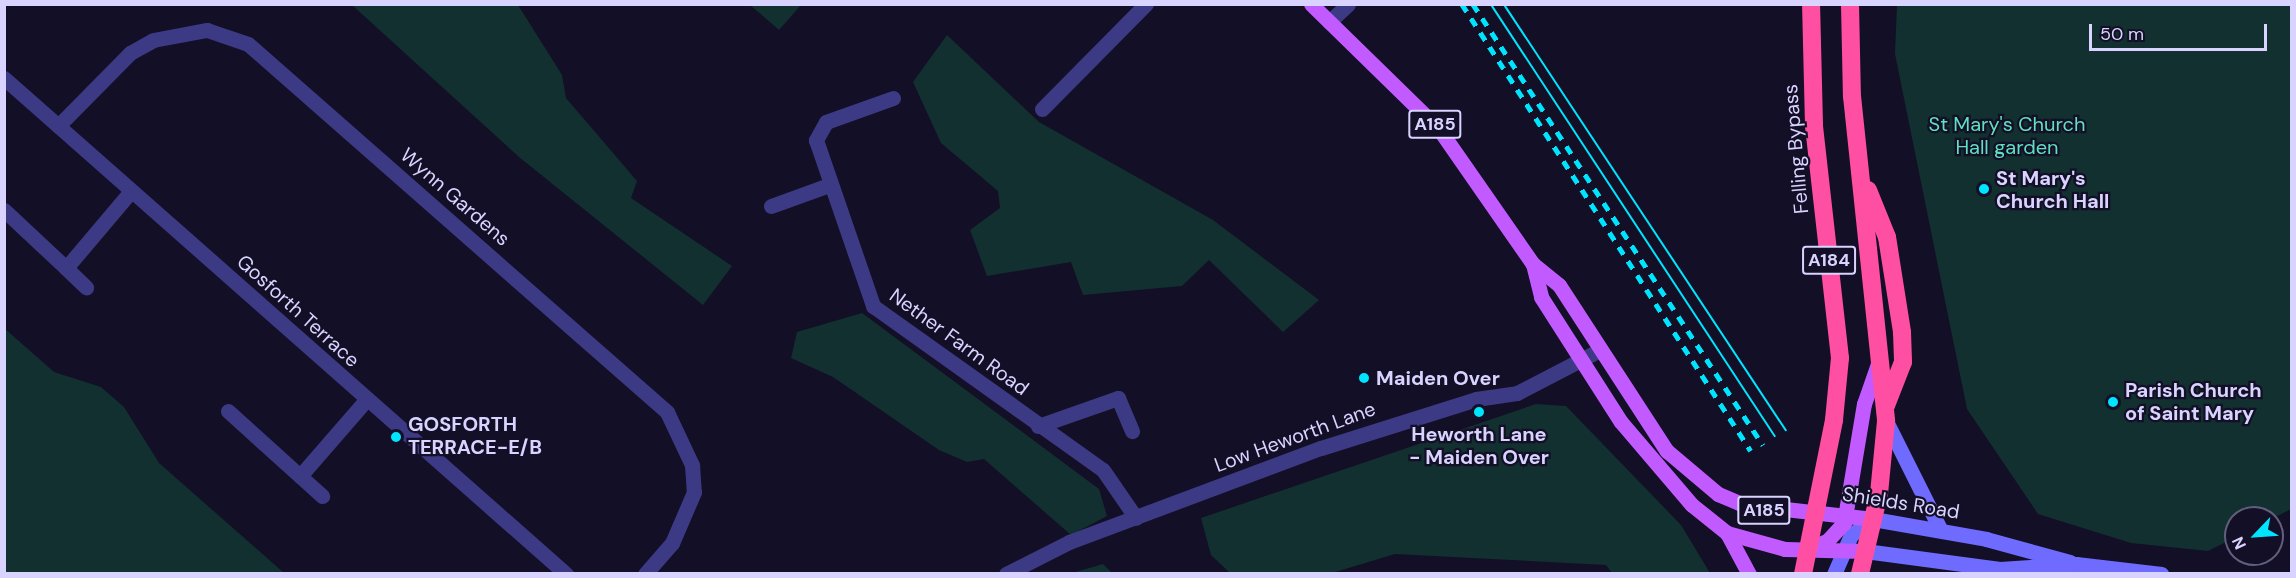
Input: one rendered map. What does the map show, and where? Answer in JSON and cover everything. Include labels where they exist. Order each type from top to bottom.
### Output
[{"type":"highway","name":"Felling Bypass","points":[[1803,573],[1813,512],[1834,420],[1840,358],[1814,125],[1811,4]]},
{"type":"highway","name":"A184","points":[[1850,4],[1859,169],[1881,357],[1885,415],[1874,519],[1860,573]]},
{"type":"highway","points":[[1859,169],[1887,237],[1902,332],[1901,372],[1885,415]]},
{"type":"main road","name":"A185","points":[[1311,4],[1439,129],[1533,264],[1559,285],[1600,350]]},
{"type":"main road","name":"A185","points":[[1533,264],[1540,297],[1580,362],[1649,460],[1727,533],[1749,573]]},
{"type":"main road","name":"Shields Road","points":[[1600,350],[1667,451],[1718,494],[1764,510],[1847,515],[1940,529],[2076,564]]},
{"type":"main road","points":[[1807,549],[1834,536],[1847,515],[1864,404],[1881,357]]},
{"type":"main road","points":[[1885,415],[1940,529]]},
{"type":"main road","points":[[1834,573],[1843,550],[1856,530],[1874,519]]},
{"type":"main road","name":"Shields Road","points":[[1727,533],[1765,546],[1865,550],[1980,567],[2076,564],[2161,573]]},
{"type":"main road","points":[[1961,573],[1980,567]]},
{"type":"street","points":[[1042,109],[1146,4]]},
{"type":"street","points":[[1329,22],[1348,4]]},
{"type":"street","name":"Wynn Gardens","points":[[58,126],[130,53],[153,39],[207,30],[248,44],[667,412],[692,465],[694,492],[672,543],[645,573]]},
{"type":"street","name":"Gosforth Terrace","points":[[4,78],[561,572]]},
{"type":"street","name":"Nether Farm Road","points":[[893,98],[819,128],[817,151],[873,306],[1038,426],[1103,470],[1136,518]]},
{"type":"street","points":[[771,206],[829,185]]},
{"type":"street","points":[[66,268],[131,191]]},
{"type":"street","points":[[4,210],[86,287]]},
{"type":"street","name":"Low Heworth Lane","points":[[1006,573],[1136,518],[1386,426],[1517,393],[1600,350]]},
{"type":"street","points":[[1038,426],[1118,398],[1132,431]]},
{"type":"street","points":[[300,476],[366,400]]},
{"type":"street","points":[[228,411],[322,496]]},
{"type":"green space","points":[[352,5],[518,5],[562,75],[566,98],[637,181],[631,198],[732,266],[703,305],[519,157]]},
{"type":"green space","points":[[750,5],[801,5],[779,30]]},
{"type":"green space","name":"St Mary's Church Hall garden","points":[[1897,5],[2291,5],[2291,509],[2284,513],[2284,506],[2224,506],[2224,543],[2208,551],[2131,543],[2038,514],[1967,409],[1895,54]]},
{"type":"green space","points":[[947,35],[1039,122],[1213,220],[1319,300],[1283,332],[1209,260],[1182,286],[1083,295],[1071,262],[987,276],[970,230],[1000,208],[998,191],[941,143],[913,82]]},
{"type":"green space","points":[[862,313],[1099,489],[1107,516],[1071,535],[984,459],[967,462],[939,450],[833,377],[791,358],[797,332]]},
{"type":"green space","points":[[4,328],[54,372],[101,387],[124,407],[159,463],[284,573],[5,573]]},
{"type":"green space","points":[[1536,404],[1566,406],[1681,525],[1710,573],[1612,573],[1606,565],[1395,554],[1332,573],[1231,574],[1211,555],[1201,518]]},
{"type":"green space","points":[[1103,564],[1112,573],[1072,573]]},
{"type":"tram line","points":[[1491,4],[1775,436]]},
{"type":"tram line","points":[[1504,4],[1786,430]]},
{"type":"railway","points":[[1462,4],[1751,451]]},
{"type":"railway","points":[[1473,4],[1763,445]]},
{"type":"place","name":"St Mary's Church Hall","points":[[1984,189]]},
{"type":"place","name":"Maiden Over","points":[[1364,378]]},
{"type":"place","name":"Parish Church of Saint Mary","points":[[2113,402]]},
{"type":"place","name":"Heworth Lane - Maiden Over","points":[[1479,412]]},
{"type":"place","name":"GOSFORTH TERRACE-E/B","points":[[396,437]]}]
